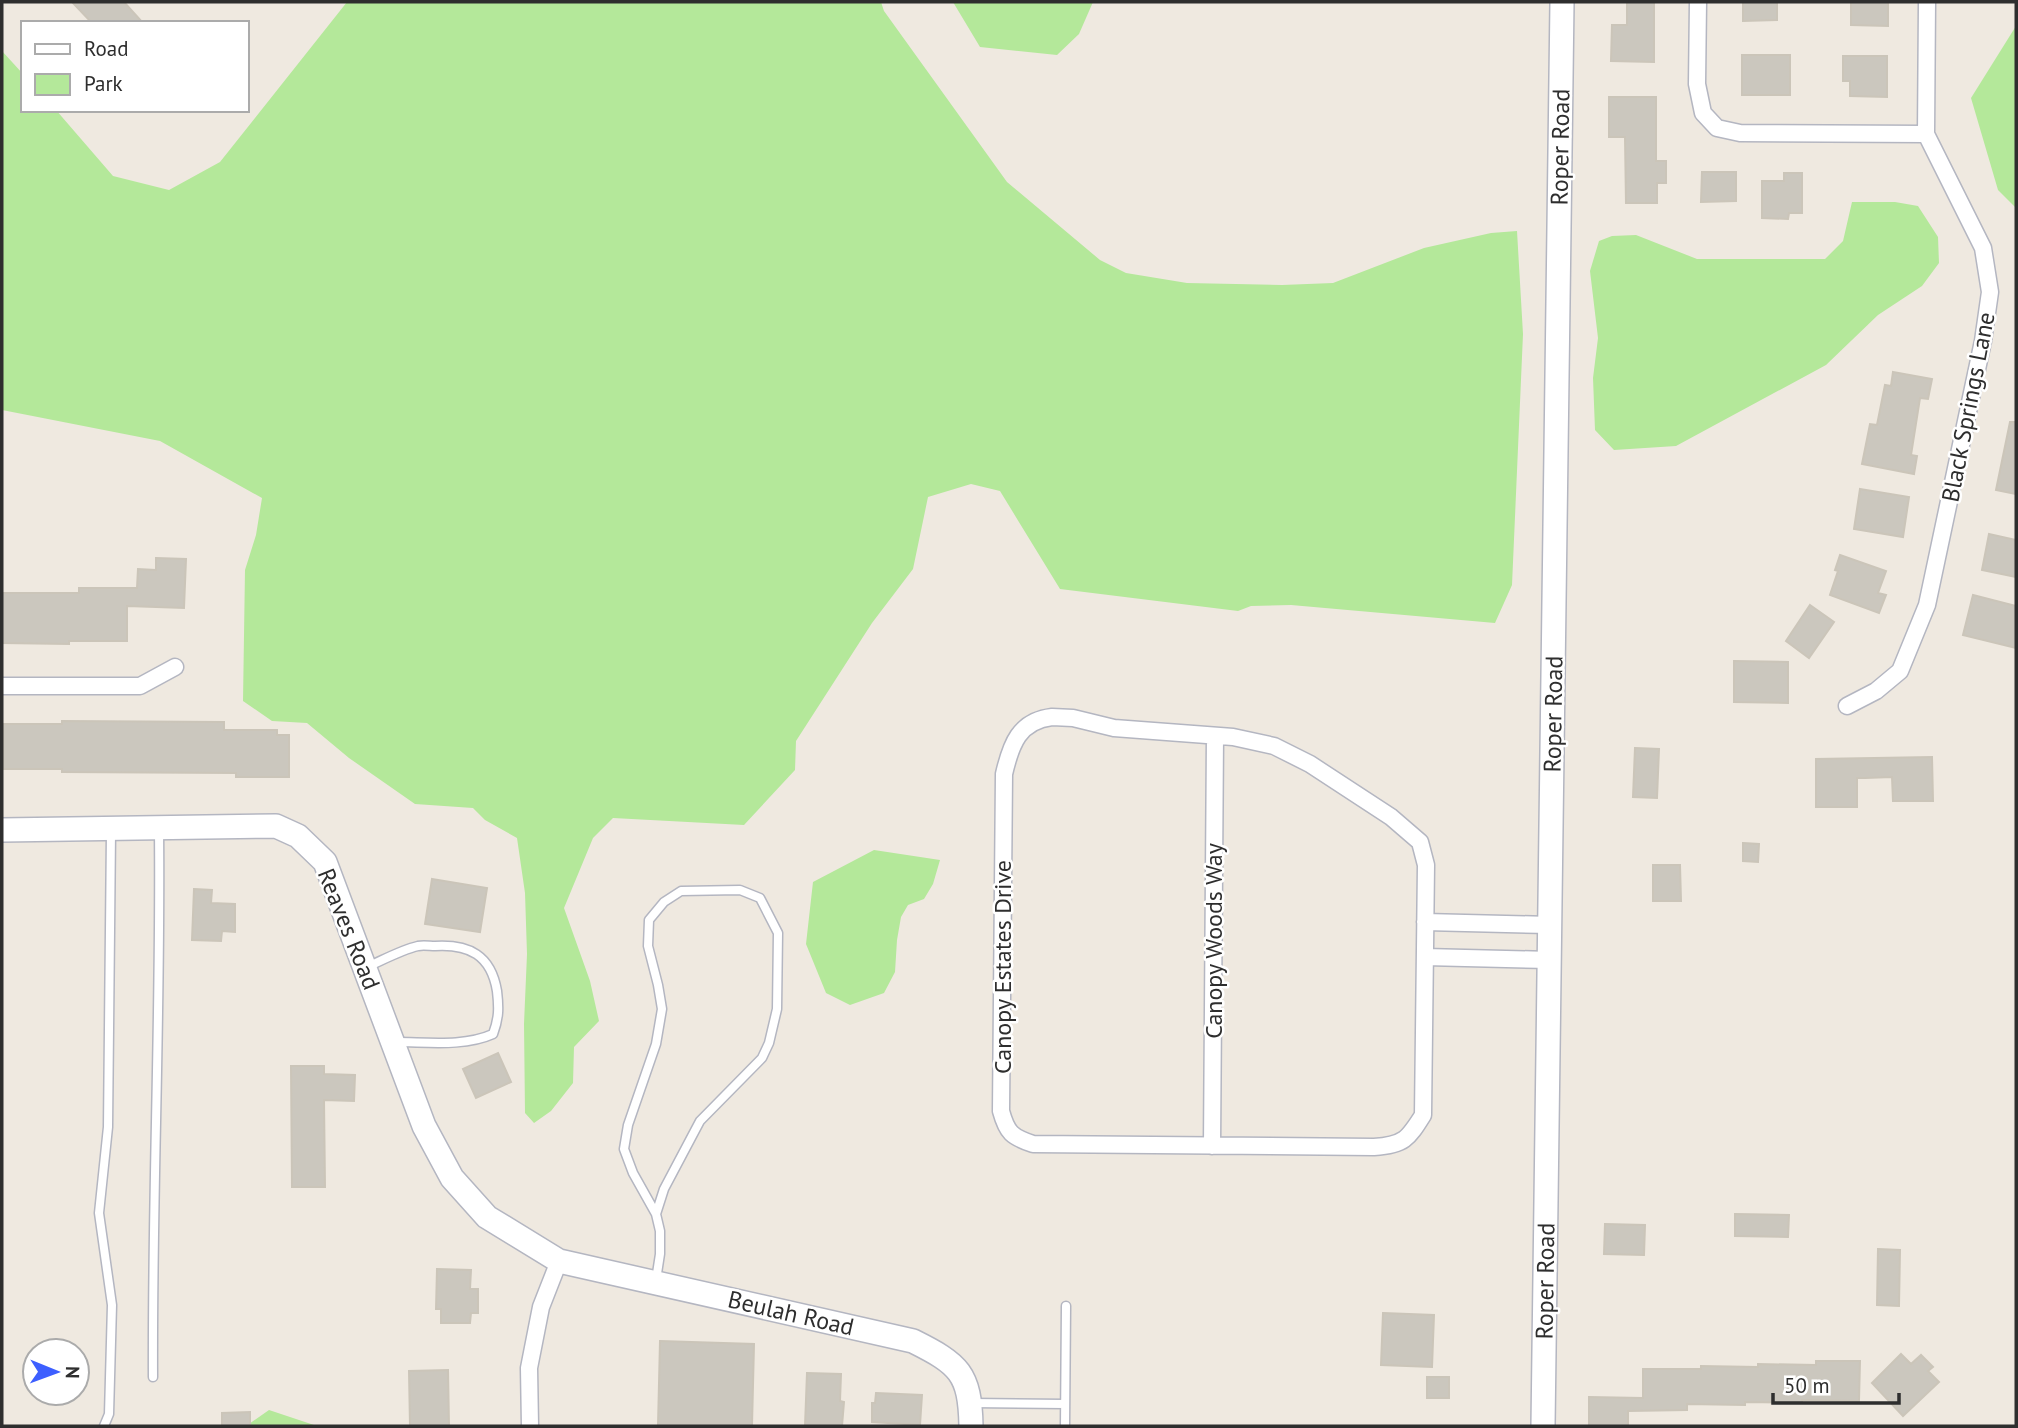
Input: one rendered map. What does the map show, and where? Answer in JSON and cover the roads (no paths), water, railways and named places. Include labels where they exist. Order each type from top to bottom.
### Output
[{"type":"street","name":"Roper Road","points":[[1543,1426],[1562,2]]},
{"type":"street","points":[[1698,2],[1697,84],[1703,113],[1717,128],[1740,133],[1926,134]]},
{"type":"street","name":"Black Springs Lane","points":[[1847,706],[1876,691],[1900,671],[1927,605],[1983,341],[1990,292],[1983,248],[1926,134],[1927,2]]},
{"type":"street","points":[[2,686],[140,686],[175,667]]},
{"type":"street","name":"Canopy Estates Drive","points":[[1052,717],[1073,718],[1114,728],[1215,736],[1274,746],[1298,758],[1391,817],[1420,842],[1426,865],[1423,1115],[1412,1133],[1395,1145],[1374,1147],[1033,1144],[1016,1139],[1005,1126],[1001,1111],[1004,774],[1010,748],[1022,730],[1037,719],[1052,717]]},
{"type":"street","name":"Canopy Woods Way","points":[[1212,1146],[1215,736]]},
{"type":"street","name":"Reaves Road","points":[[2,830],[276,826],[298,836],[325,862],[424,1126],[452,1178],[487,1217],[559,1261]]},
{"type":"street","points":[[1425,922],[1550,925]]},
{"type":"street","points":[[1425,957],[1550,960]]},
{"type":"street","points":[[530,1426],[529,1368],[541,1307],[559,1261]]},
{"type":"street","name":"Beulah Road","points":[[559,1261],[913,1341],[945,1357],[960,1372],[971,1403],[971,1426]]},
{"type":"lane","points":[[153,1377],[159,828]]},
{"type":"lane","points":[[104,1426],[109,1414],[112,1306],[99,1213],[108,1127],[111,829]]},
{"type":"lane","points":[[656,1214],[664,1189],[700,1121],[762,1058],[769,1043],[777,1009],[778,933],[760,898],[740,890],[681,891],[664,902],[649,920],[648,946],[662,1009],[656,1044],[628,1125],[624,1149],[633,1173],[656,1214],[660,1231],[656,1283]]},
{"type":"lane","points":[[365,968],[418,946],[453,945],[476,952],[491,967],[499,1018],[493,1034],[466,1041],[393,1042]]},
{"type":"lane","points":[[1065,1426],[1066,1306]]},
{"type":"lane","points":[[971,1403],[1065,1404]]}]
